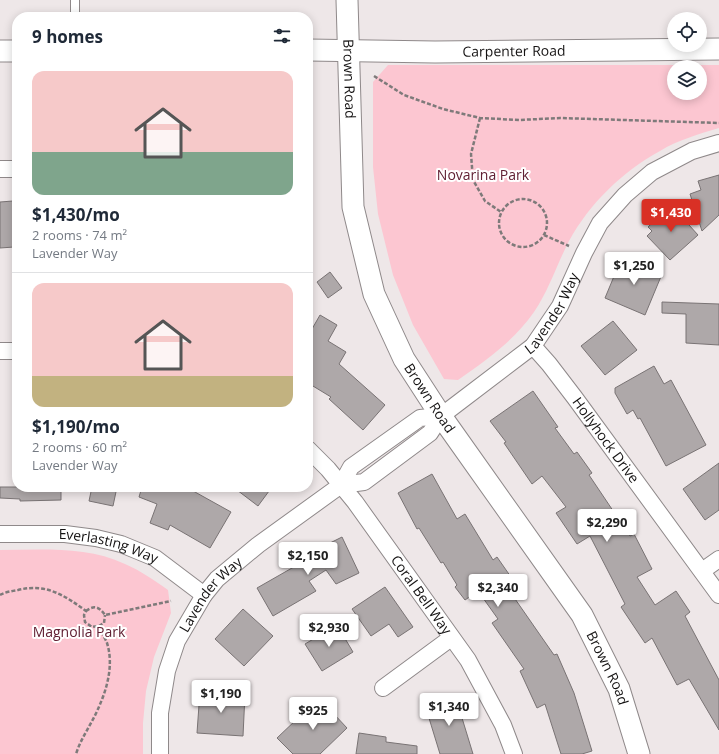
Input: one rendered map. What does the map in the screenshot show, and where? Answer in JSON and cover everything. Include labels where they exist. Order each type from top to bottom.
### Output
[{"type":"street","name":"Brown Road","points":[[347,0],[353,207],[374,294],[404,359],[441,416],[582,615],[619,689],[639,754]]},
{"type":"street","name":"Carpenter Road","points":[[313,50],[435,52],[719,49]]},
{"type":"street","points":[[0,50],[12,51]]},
{"type":"street","name":"Lavender Way","points":[[160,754],[160,713],[167,671],[178,641],[204,595],[217,579],[258,546],[341,485],[364,482],[430,433],[441,416],[533,346],[560,306],[584,253],[600,223],[625,195],[652,172],[692,151],[719,143]]},
{"type":"street","points":[[0,169],[12,169]]},
{"type":"street","name":"Hollyhock Drive","points":[[533,346],[575,398],[719,595]]},
{"type":"street","points":[[0,351],[12,351]]},
{"type":"street","name":"Coral Bell Way","points":[[313,453],[341,485],[403,568],[468,660],[503,724],[514,754]]},
{"type":"street","name":"Everlasting Way","points":[[0,534],[65,534],[96,538],[121,544],[155,558],[204,595]]},
{"type":"street","points":[[702,572],[719,560]]},
{"type":"street","points":[[383,688],[451,638]]},
{"type":"lane","points":[[75,0],[75,12]]},
{"type":"path","points":[[374,76],[404,96],[443,109],[480,118],[520,120],[560,118],[719,123]]},
{"type":"path","points":[[480,118],[472,154],[473,180],[486,201],[501,212]]},
{"type":"path","points":[[527,199],[537,203],[544,209],[547,218],[546,229],[541,240],[526,248],[517,247],[509,243],[502,237],[499,229],[501,212],[514,200],[527,199]]},
{"type":"path","points":[[544,235],[569,246]]},
{"type":"path","points":[[0,595],[26,588],[50,589],[68,597],[86,610]]},
{"type":"path","points":[[105,615],[172,601]]},
{"type":"path","points":[[90,607],[101,609],[105,615],[104,623],[99,626],[92,627],[85,622],[84,616],[86,610],[90,607]]},
{"type":"path","points":[[76,754],[83,736],[98,710],[108,678],[110,656],[107,643],[99,626]]},
{"type":"green space","name":"Novarina Park","points":[[388,65],[667,65],[667,100],[707,100],[707,65],[719,65],[719,128],[667,147],[646,159],[608,190],[597,201],[577,227],[544,295],[534,312],[509,341],[458,380],[444,379],[413,325],[393,275],[378,214],[373,167],[373,82]]},
{"type":"green space","name":"Magnolia Park","points":[[0,550],[64,550],[95,554],[110,558],[131,567],[168,590],[171,613],[154,657],[146,691],[143,723],[143,754],[0,754]]},
{"type":"building","points":[[719,175],[719,215],[702,231],[690,194],[701,190],[698,181]]},
{"type":"building","points":[[12,201],[12,247],[0,248],[0,202]]},
{"type":"building","points":[[671,205],[698,235],[670,260],[647,236],[652,231],[648,227]]},
{"type":"building","points":[[622,257],[662,274],[645,315],[605,298]]},
{"type":"building","points":[[330,272],[342,288],[328,298],[317,282]]},
{"type":"building","points":[[662,302],[719,304],[719,345],[686,343],[686,314],[662,313]]},
{"type":"building","points":[[320,315],[337,325],[328,341],[346,352],[339,364],[385,405],[363,430],[329,399],[331,397],[313,386],[313,327]]},
{"type":"building","points":[[613,321],[637,350],[605,375],[581,346]]},
{"type":"building","points":[[654,366],[664,384],[671,380],[706,445],[666,466],[640,418],[638,419],[633,410],[627,414],[615,393],[615,388]]},
{"type":"building","points":[[533,391],[558,427],[555,428],[574,454],[577,452],[592,473],[589,475],[630,536],[634,534],[652,569],[637,577],[655,605],[676,591],[690,612],[685,616],[719,680],[719,730],[689,679],[677,685],[652,638],[645,643],[621,607],[625,604],[590,536],[577,544],[556,513],[566,507],[542,476],[532,484],[504,443],[506,442],[490,421]]},
{"type":"building","points":[[719,463],[719,510],[705,520],[683,489]]},
{"type":"building","points":[[432,474],[457,519],[465,514],[493,560],[497,557],[520,590],[513,596],[554,655],[557,654],[574,693],[592,751],[582,754],[561,754],[545,704],[537,708],[520,671],[524,669],[492,623],[498,619],[478,591],[465,600],[455,587],[457,585],[443,562],[441,563],[419,528],[417,529],[398,493]]},
{"type":"building","points":[[0,487],[12,487],[12,492],[61,492],[61,500],[20,501],[20,499],[0,498]]},
{"type":"building","points":[[91,492],[116,492],[113,506],[89,501]]},
{"type":"building","points":[[140,492],[195,492],[231,512],[210,548],[170,525],[168,530],[150,523],[157,504],[139,497]]},
{"type":"building","points":[[240,492],[268,492],[258,506]]},
{"type":"building","points":[[342,537],[359,573],[336,584],[326,570],[309,581],[316,591],[273,616],[257,588],[306,560],[304,554],[323,544],[324,546]]},
{"type":"building","points":[[385,587],[413,627],[398,637],[389,624],[371,636],[352,609]]},
{"type":"building","points":[[243,609],[273,636],[244,666],[215,639]]},
{"type":"building","points":[[337,625],[353,652],[322,671],[305,644]]},
{"type":"building","points":[[200,691],[245,694],[243,736],[197,733]]},
{"type":"building","points":[[455,695],[473,754],[440,754],[425,705]]},
{"type":"building","points":[[319,698],[347,728],[320,754],[293,754],[277,738]]},
{"type":"building","points":[[359,733],[386,737],[386,742],[417,746],[417,754],[356,754]]}]
